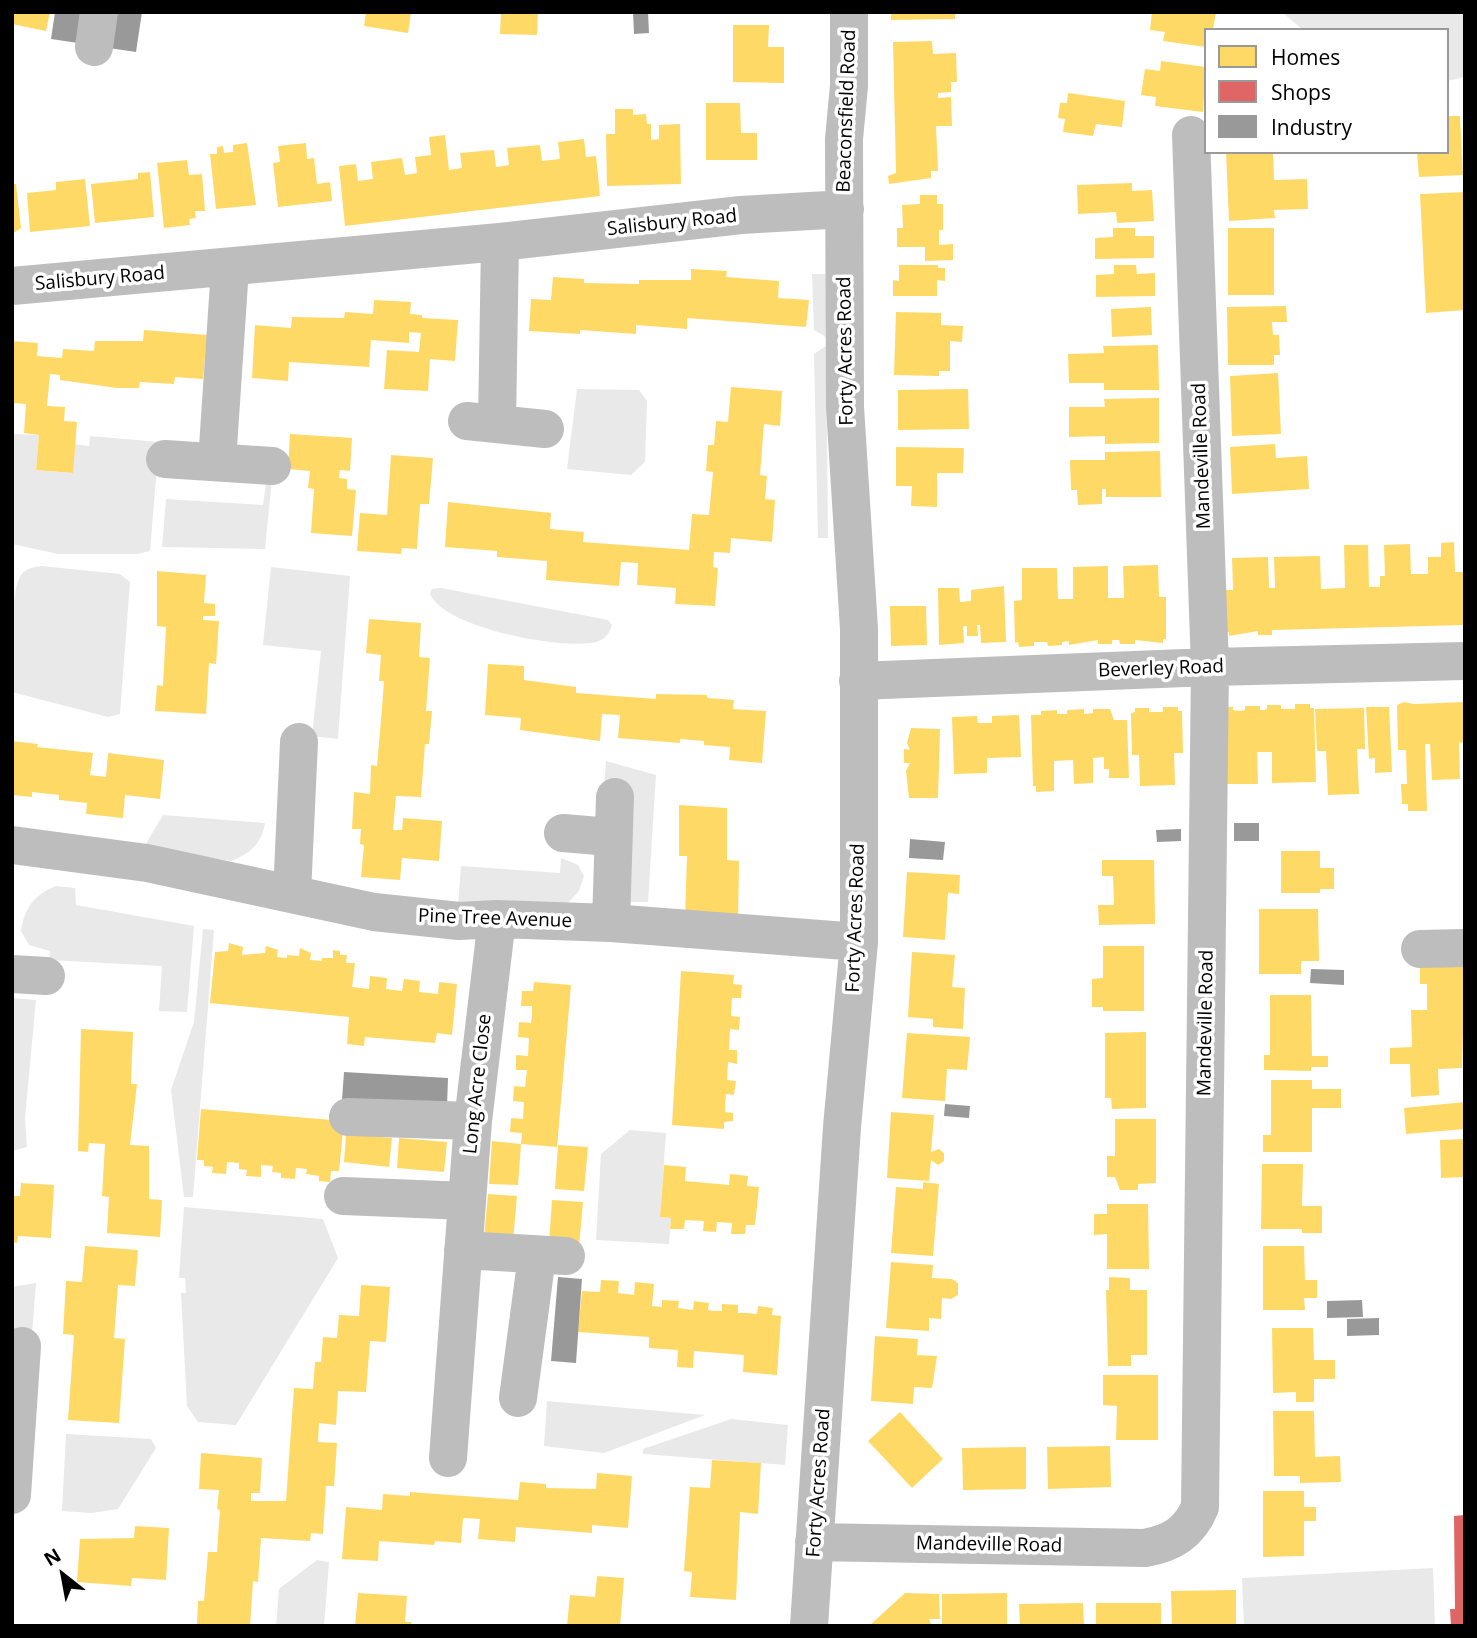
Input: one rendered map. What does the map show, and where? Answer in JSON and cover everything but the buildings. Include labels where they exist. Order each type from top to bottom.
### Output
[{"type":"street","name":"Beaconsfield Road","points":[[845,209],[844,139],[849,86],[849,12]]},
{"type":"street","name":"Mandeville Road","points":[[814,1542],[1144,1548],[1163,1545],[1192,1525],[1200,1507],[1210,667],[1191,135]]},
{"type":"street","name":"Salisbury Road","points":[[12,286],[500,242],[741,215],[845,209]]},
{"type":"street","name":"Forty Acres Road","points":[[809,1626],[842,1126],[859,943],[859,629],[845,407],[845,209]]},
{"type":"street","points":[[500,242],[482,422],[545,429]]},
{"type":"street","points":[[217,462],[230,268]]},
{"type":"street","points":[[165,459],[272,466]]},
{"type":"street","name":"Beverley Road","points":[[858,681],[1210,667],[1465,661]]},
{"type":"street","points":[[292,894],[299,741]]},
{"type":"street","points":[[611,923],[611,837],[615,797]]},
{"type":"street","points":[[564,833],[611,837]]},
{"type":"street","name":"Pine Tree Avenue","points":[[12,845],[147,863],[374,912],[459,921],[497,919],[611,923],[859,943]]},
{"type":"street","name":"Long Acre Close","points":[[448,1458],[473,1121],[497,919]]},
{"type":"street","points":[[1420,949],[1465,948]]},
{"type":"street","points":[[348,1117],[473,1121]]},
{"type":"street","points":[[343,1196],[467,1201]]},
{"type":"street","points":[[463,1250],[551,1256],[518,1398]]},
{"type":"street","points":[[12,1495],[22,1346]]},
{"type":"shaded area","points":[[1282,12],[1465,12],[1465,77],[1449,81],[1449,28],[1301,28]]},
{"type":"shaded area","points":[[812,274],[826,274],[826,337],[814,330]]},
{"type":"shaded area","points":[[826,346],[828,538],[818,538],[814,354]]},
{"type":"shaded area","points":[[577,389],[639,390],[647,401],[645,462],[631,475],[567,469]]},
{"type":"shaded area","points":[[12,434],[39,435],[36,470],[72,473],[75,444],[89,446],[90,436],[159,442],[150,551],[137,554],[58,554],[12,544]]},
{"type":"shaded area","points":[[273,469],[265,549],[162,547],[166,499],[263,505],[268,470]]},
{"type":"shaded area","points":[[41,566],[120,574],[130,582],[120,714],[108,717],[12,692],[12,632],[17,584],[25,571]]},
{"type":"shaded area","points":[[271,567],[350,576],[338,739],[312,736],[321,651],[263,645]]},
{"type":"shaded area","points":[[441,588],[608,620],[612,625],[601,640],[584,644],[535,640],[507,634],[457,617],[439,606],[430,593],[432,589]]},
{"type":"shaded area","points":[[606,761],[656,775],[648,902],[628,902],[604,786]]},
{"type":"shaded area","points":[[163,815],[265,823],[254,847],[231,861],[144,847]]},
{"type":"shaded area","points":[[561,858],[578,865],[584,876],[579,891],[567,904],[458,905],[461,866],[560,873]]},
{"type":"shaded area","points":[[56,886],[75,888],[76,905],[194,926],[187,1012],[159,1011],[162,966],[49,960],[50,951],[29,945],[21,931],[25,915],[36,898]]},
{"type":"shaded area","points":[[203,929],[214,930],[193,1197],[184,1197],[171,1090],[194,1022]]},
{"type":"shaded area","points":[[12,998],[36,1000],[25,1118],[27,1147],[12,1151]]},
{"type":"shaded area","points":[[630,1130],[666,1133],[660,1217],[671,1218],[669,1244],[596,1240],[601,1154]]},
{"type":"shaded area","points":[[184,1207],[323,1219],[338,1258],[236,1425],[198,1422],[187,1406],[181,1293],[186,1293],[185,1278],[179,1278]]},
{"type":"shaded area","points":[[36,1283],[32,1334],[12,1333],[12,1287]]},
{"type":"shaded area","points":[[547,1401],[705,1415],[604,1453],[544,1446]]},
{"type":"shaded area","points":[[731,1419],[788,1425],[785,1465],[643,1454],[643,1449]]},
{"type":"shaded area","points":[[66,1434],[151,1439],[156,1448],[118,1509],[92,1513],[62,1511]]},
{"type":"shaded area","points":[[317,1560],[329,1562],[324,1626],[276,1626],[279,1589]]},
{"type":"shaded area","points":[[1433,1568],[1435,1626],[1244,1626],[1242,1578]]}]
